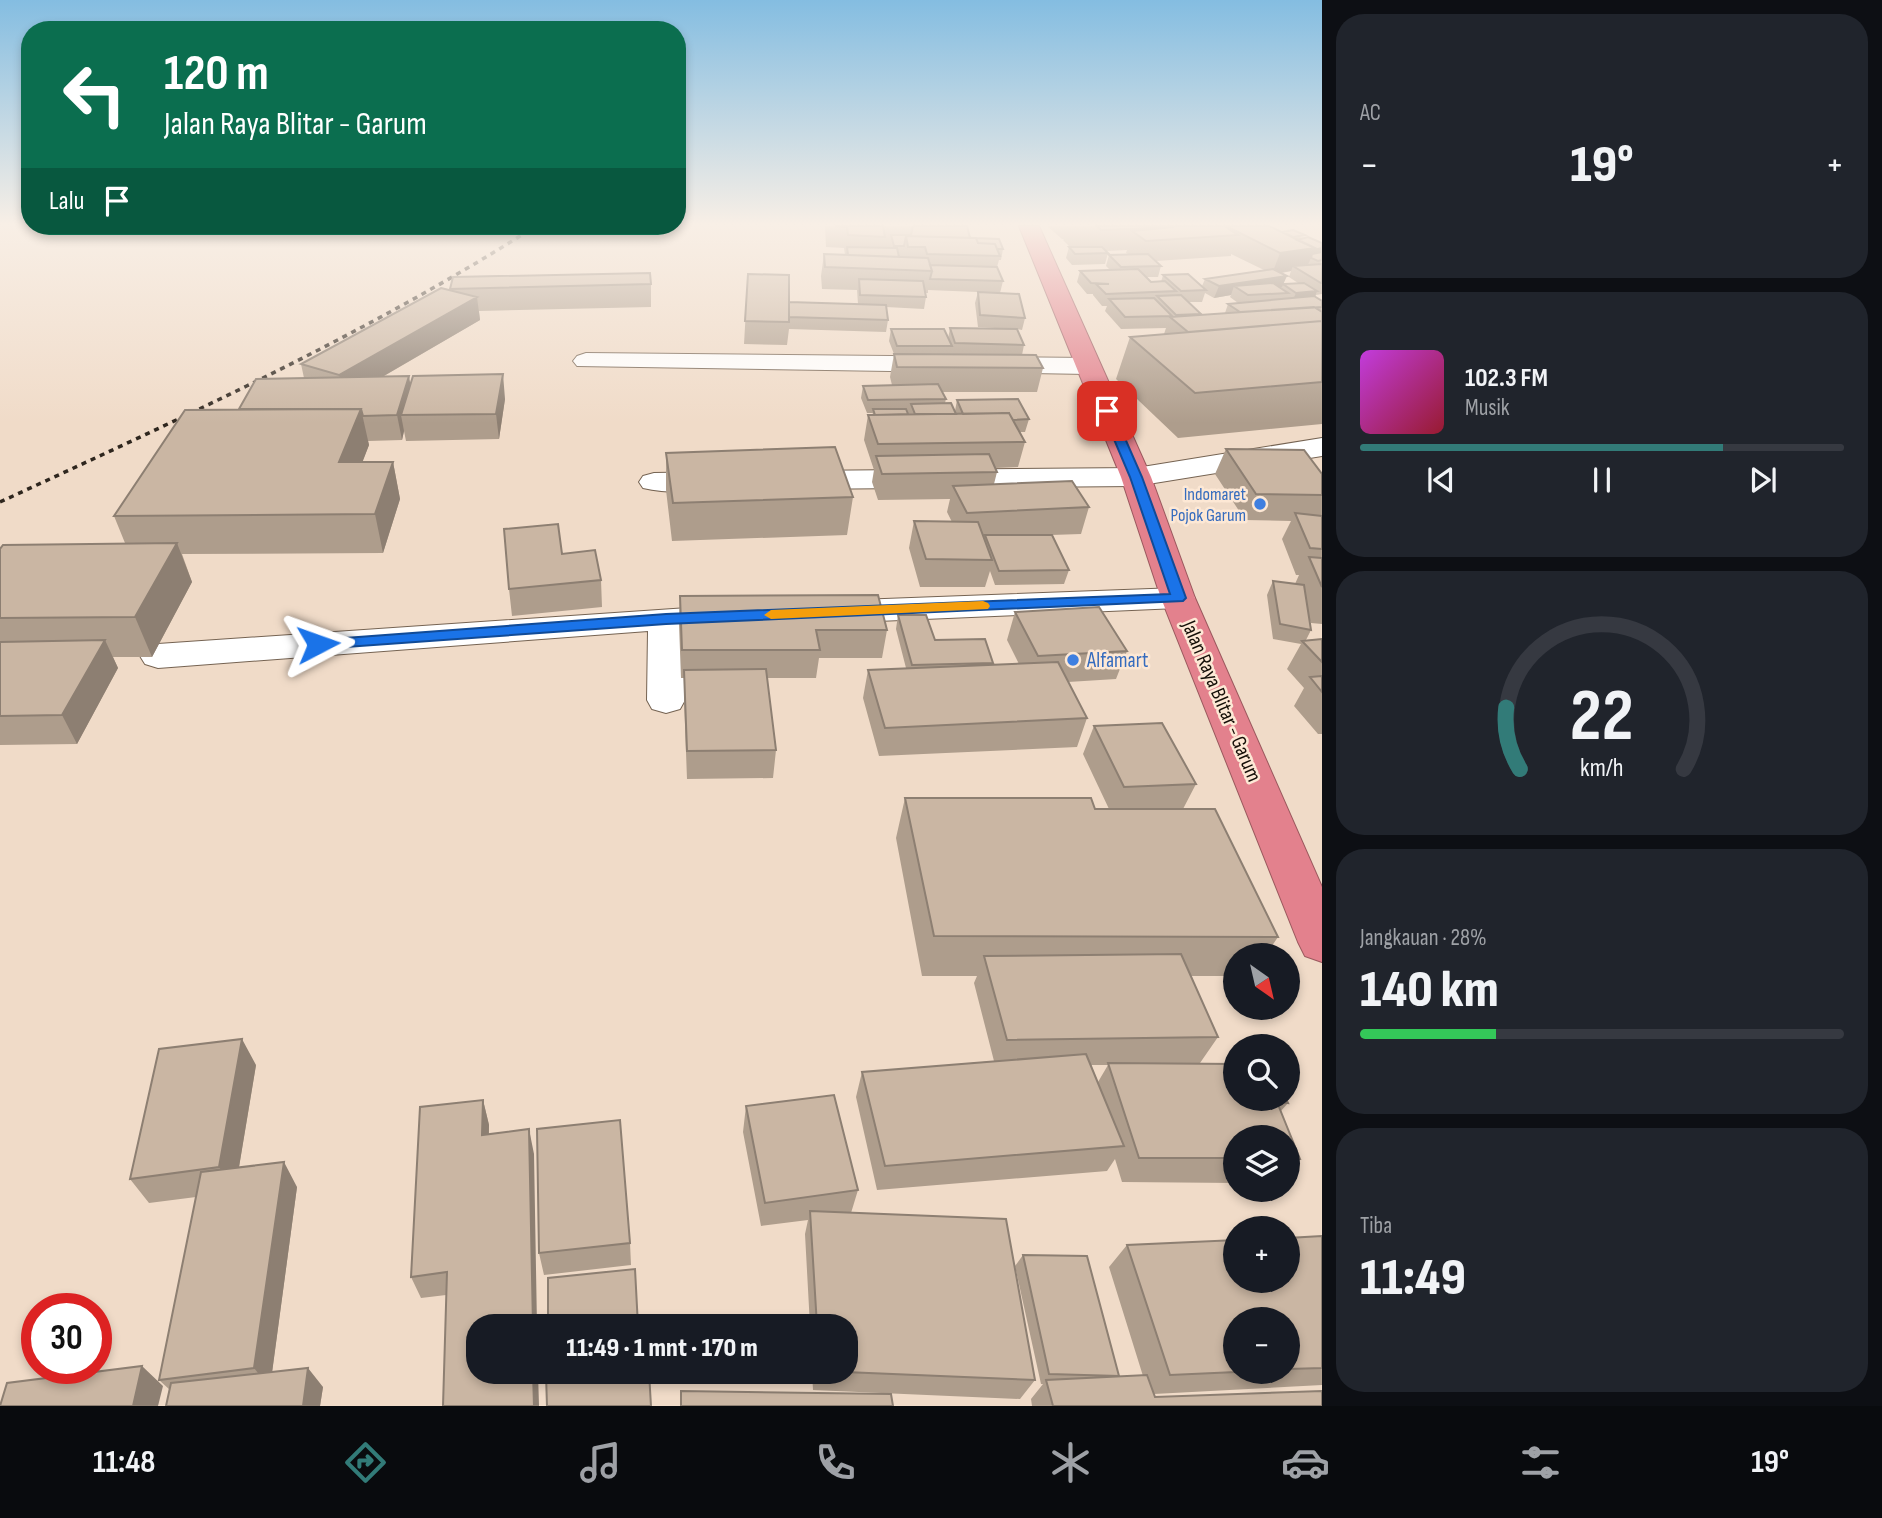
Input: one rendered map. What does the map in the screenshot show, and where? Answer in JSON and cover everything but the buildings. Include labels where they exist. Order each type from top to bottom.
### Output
[{"type":"highway","name":"Jalan Raya Blitar - Garum","points":[[1057,292],[1136,477],[1178,598],[1322,942]]},
{"type":"street","points":[[586,361],[1088,366]]},
{"type":"street","points":[[654,482],[1136,477],[1322,447]]},
{"type":"street","points":[[804,613],[1178,598]]},
{"type":"street","points":[[158,656],[666,619],[763,615]]},
{"type":"street","points":[[666,619],[666,700]]},
{"type":"railway","points":[[0,502],[273,373],[426,292]]},
{"type":"slow traffic","points":[[771,615],[983,606]]},
{"type":"place","name":"Indomaret Pojok Garum","points":[[1260,504]]},
{"type":"place","name":"Alfamart","points":[[1073,660]]},
{"type":"route","points":[[318,644],[666,619],[1178,598],[1136,477],[1107,411]]}]
